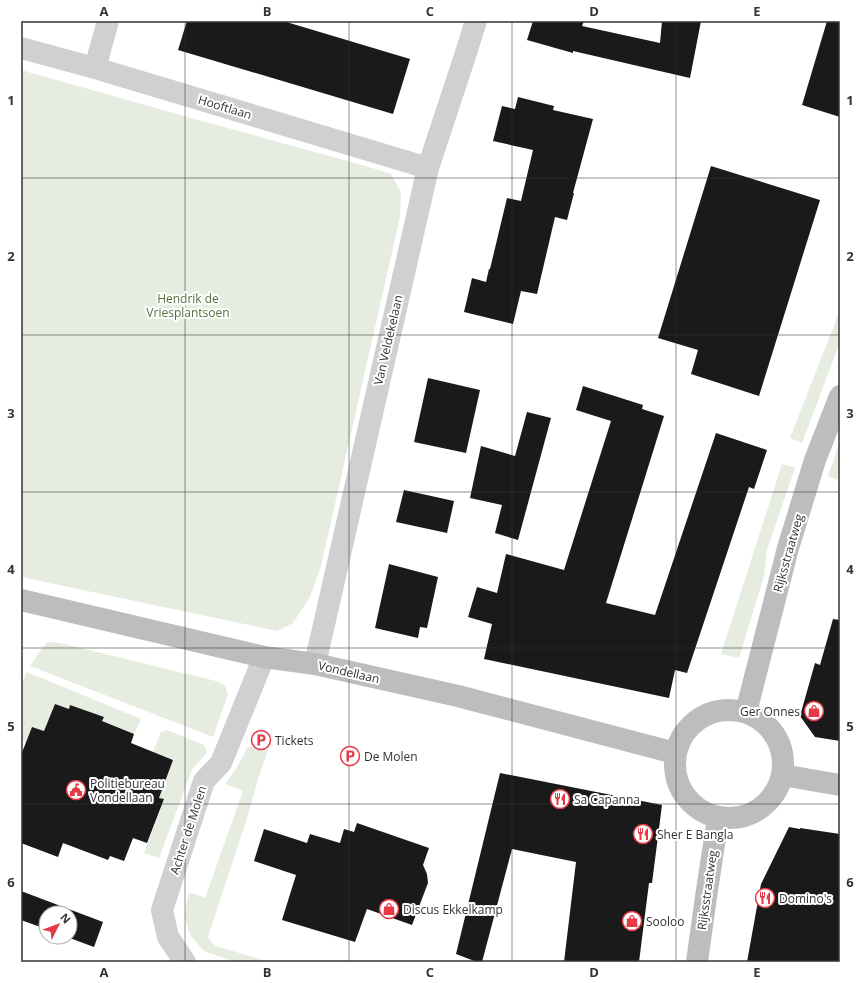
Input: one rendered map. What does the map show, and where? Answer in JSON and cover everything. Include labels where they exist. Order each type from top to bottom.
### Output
[{"type":"main road","name":"Rijksstraatweg","points":[[746,712],[788,548],[815,460],[840,396]]},
{"type":"main road","name":"Vondellaan","points":[[21,600],[264,657],[315,664],[458,696],[675,753]]},
{"type":"main road","points":[[727,709],[746,712],[760,719],[771,730],[779,744],[783,759],[782,775],[778,788],[770,800],[759,810],[746,816],[733,819],[718,818],[702,812],[688,801],[679,787],[674,770],[675,753],[681,736],[694,722],[710,713],[727,709]]},
{"type":"main road","points":[[782,775],[840,784]]},
{"type":"main road","name":"Rijksstraatweg","points":[[697,962],[718,818]]},
{"type":"street","points":[[95,68],[108,21]]},
{"type":"street","name":"Van Veldekelaan","points":[[315,664],[428,168],[476,21]]},
{"type":"street","name":"Hooftlaan","points":[[21,48],[95,68],[428,168]]},
{"type":"street","name":"Achter de Molen","points":[[185,962],[168,937],[162,910],[204,781],[220,763],[264,657]]},
{"type":"green space","name":"Hendrik de Vriesplantsoen","points":[[21,70],[391,174],[401,192],[400,217],[321,566],[310,597],[293,623],[277,631],[21,577]]},
{"type":"green space","points":[[840,310],[840,342],[802,443],[790,438]]},
{"type":"green space","points":[[840,441],[840,472],[837,480],[828,476]]},
{"type":"green space","points":[[782,464],[795,468],[767,550],[764,576],[739,658],[721,654]]},
{"type":"green space","points":[[48,642],[60,643],[216,681],[225,686],[228,694],[213,737],[30,666]]},
{"type":"green space","points":[[27,672],[141,719],[134,734],[102,721],[103,717],[70,705],[69,709],[55,704],[44,731],[32,727],[26,742],[21,740],[21,685]]},
{"type":"green space","points":[[167,730],[204,745],[207,752],[192,770],[159,858],[144,853],[164,800],[159,798],[173,760],[153,752],[161,732]]},
{"type":"green space","points":[[248,747],[269,747],[208,937],[216,946],[269,962],[235,962],[204,951],[192,937],[188,929],[185,915],[188,895],[192,893],[205,898],[243,791],[225,784],[236,769]]},
{"type":"building","points":[[187,21],[283,21],[410,59],[393,114],[178,50]]},
{"type":"building","points":[[533,21],[584,21],[582,26],[660,43],[662,21],[701,21],[690,78],[573,51],[573,53],[527,40]]},
{"type":"building","points":[[827,21],[840,21],[840,117],[802,105]]},
{"type":"building","points":[[518,97],[554,106],[553,110],[593,119],[567,220],[555,217],[537,294],[521,291],[513,324],[464,312],[472,278],[486,282],[507,198],[521,201],[533,150],[493,141],[502,106],[515,109]]},
{"type":"building","points":[[711,166],[820,200],[759,396],[691,374],[698,350],[658,338]]},
{"type":"building","points":[[428,378],[480,390],[466,453],[414,442]]},
{"type":"building","points":[[583,386],[643,405],[642,409],[664,416],[606,603],[655,615],[716,433],[767,450],[754,489],[749,487],[687,673],[675,670],[669,698],[484,659],[492,624],[468,617],[477,587],[497,593],[506,554],[564,570],[611,421],[576,410]]},
{"type":"building","points":[[527,412],[551,418],[518,540],[495,533],[502,505],[470,498],[481,446],[515,456]]},
{"type":"building","points":[[404,490],[454,501],[447,533],[396,522]]},
{"type":"building","points":[[389,564],[438,577],[427,628],[420,627],[418,638],[375,628]]},
{"type":"building","points":[[833,619],[840,620],[840,741],[815,737],[800,716],[815,663],[820,665]]},
{"type":"building","points":[[55,704],[69,709],[70,705],[104,717],[102,721],[134,734],[131,743],[173,760],[159,798],[164,799],[147,843],[133,838],[124,861],[110,856],[108,860],[63,843],[58,857],[21,843],[21,755],[32,727],[44,731]]},
{"type":"building","points":[[500,773],[662,805],[652,883],[649,883],[639,962],[564,962],[576,862],[512,849],[482,962],[477,962],[456,954]]},
{"type":"building","points":[[357,823],[429,848],[423,865],[427,874],[428,883],[412,925],[367,909],[355,942],[282,920],[296,875],[254,861],[264,829],[307,843],[310,834],[340,843],[344,829],[354,832]]},
{"type":"building","points":[[789,827],[840,834],[840,962],[747,962],[761,884]]},
{"type":"building","points":[[21,891],[58,905],[38,905],[38,926],[21,920]]},
{"type":"building","points":[[78,913],[103,922],[94,947],[78,941]]},
{"type":"place","name":"Ger Onnes","points":[[814,711]]},
{"type":"place","name":"Tickets","points":[[261,740]]},
{"type":"place","name":"De Molen","points":[[350,756]]},
{"type":"place","name":"Politiebureau Vondellaan","points":[[76,790]]},
{"type":"place","name":"Sa Capanna","points":[[560,799]]},
{"type":"place","name":"Sher E Bangla","points":[[643,834]]},
{"type":"place","name":"Domino's","points":[[765,898]]},
{"type":"place","name":"Discus Ekkelkamp","points":[[389,909]]},
{"type":"place","name":"Sooloo","points":[[632,921]]}]
